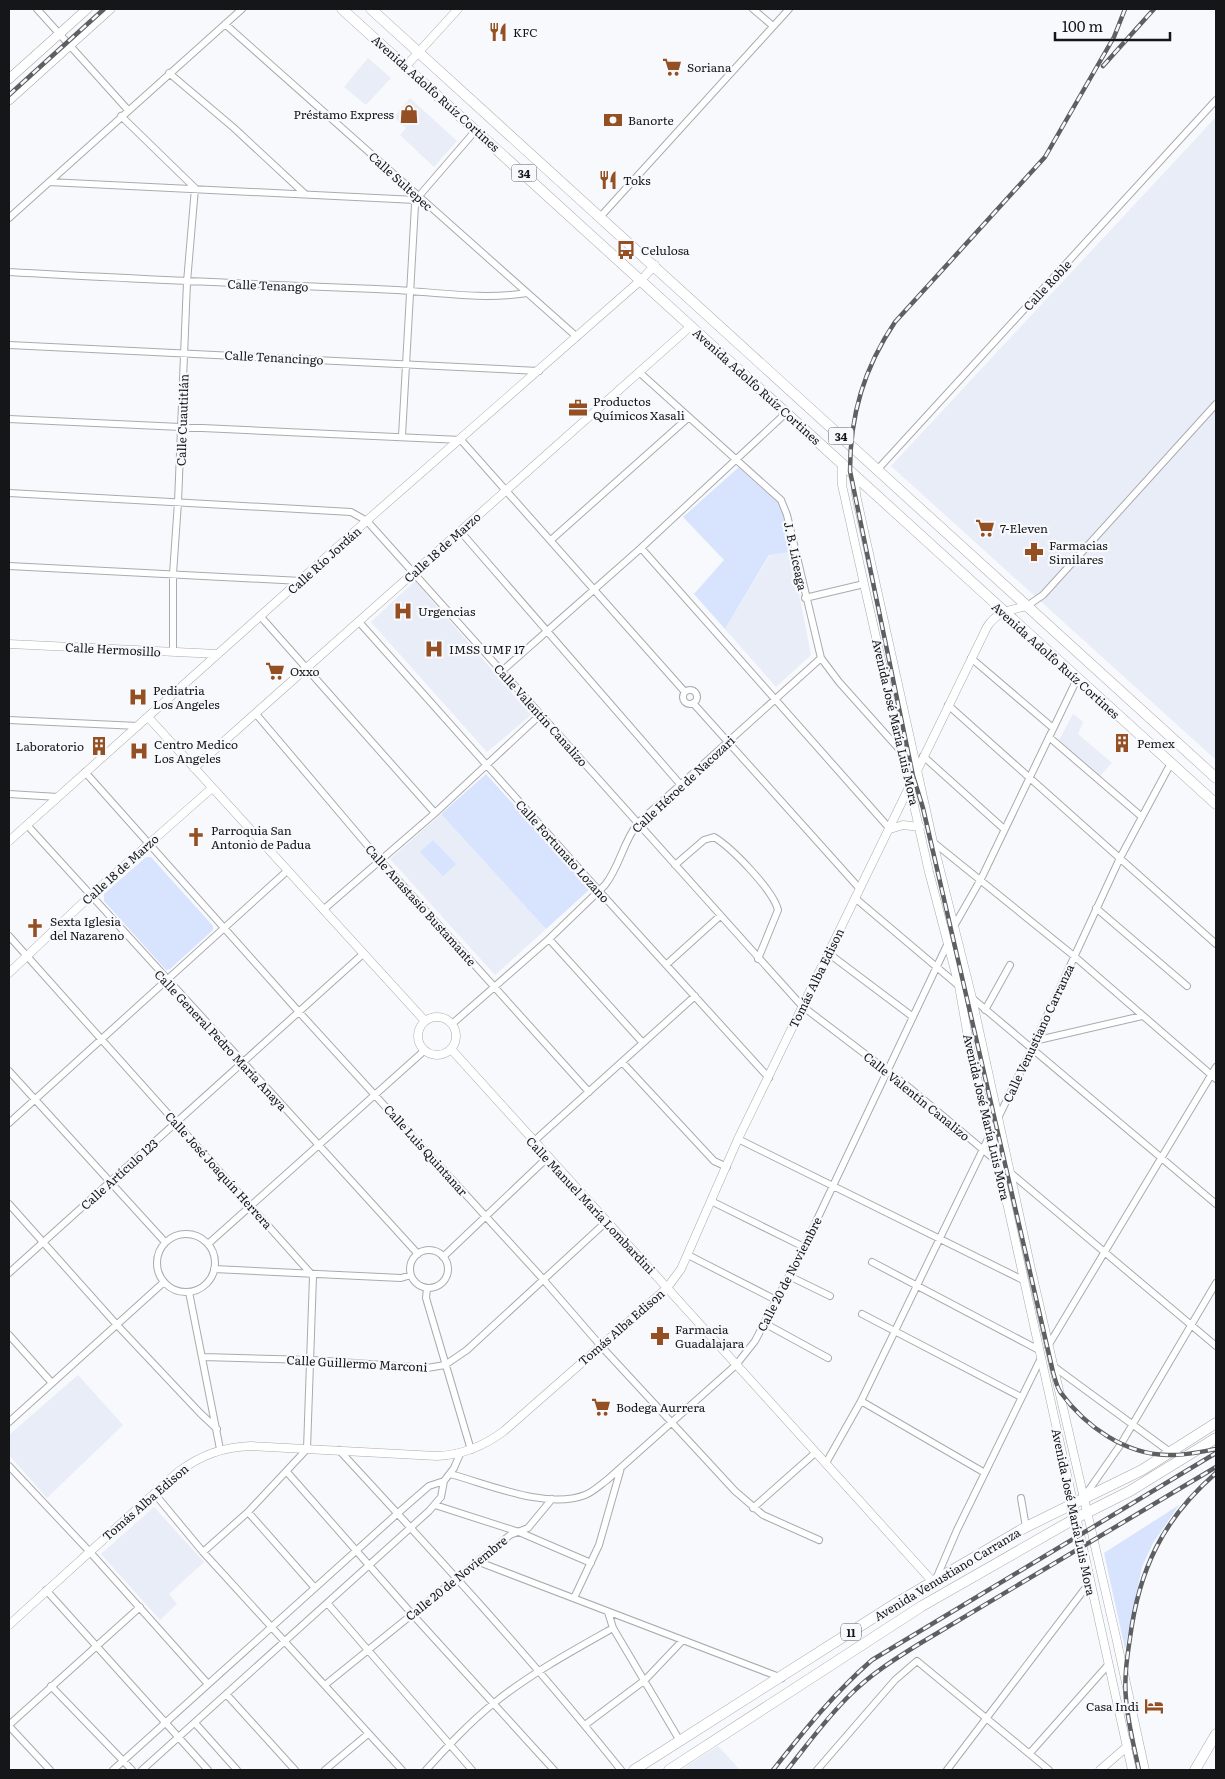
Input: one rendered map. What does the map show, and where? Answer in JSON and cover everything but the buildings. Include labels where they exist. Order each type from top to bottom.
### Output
[{"type":"main road","points":[[9,79],[87,9]]},
{"type":"main road","points":[[9,100],[110,9]]},
{"type":"main road","name":"Avenida Adolfo Ruíz Cortines","points":[[342,9],[1216,804]]},
{"type":"main road","name":"Avenida Adolfo Ruíz Cortines","points":[[372,9],[602,216],[1216,778]]},
{"type":"main road","name":"Avenida Venustiano Carranza","points":[[634,1770],[934,1581],[1026,1527],[1142,1470],[1216,1423]]},
{"type":"main road","name":"Avenida Venustiano Carranza","points":[[669,1770],[922,1606],[1076,1518],[1130,1491],[1216,1438]]},
{"type":"main road","points":[[1195,1770],[1216,1734]]},
{"type":"street","points":[[37,9],[128,110]]},
{"type":"street","points":[[9,218],[242,9]]},
{"type":"street","points":[[406,66],[458,9]]},
{"type":"street","points":[[753,9],[773,26]]},
{"type":"street","points":[[602,216],[789,9]]},
{"type":"street","name":"Calle Sultepec","points":[[225,24],[417,198],[577,337]]},
{"type":"street","points":[[170,73],[234,128],[305,194]]},
{"type":"street","name":"Calle Roble","points":[[878,470],[1216,100]]},
{"type":"street","points":[[121,116],[195,188]]},
{"type":"street","points":[[402,436],[409,290],[417,198],[476,130]]},
{"type":"street","points":[[49,182],[417,198]]},
{"type":"street","name":"Calle Cuautitlán","points":[[172,652],[173,574],[178,502],[187,282],[195,188]]},
{"type":"street","name":"Calle Río Jordán","points":[[9,841],[539,371],[641,280],[655,265]]},
{"type":"street","name":"Calle Tenango","points":[[9,272],[187,282],[409,290],[488,296],[527,293]]},
{"type":"street","name":"Calle 18 de Marzo","points":[[194,768],[360,623],[414,572],[691,326]]},
{"type":"street","name":"Calle Tenancingo","points":[[9,345],[185,352],[539,371]]},
{"type":"street","name":"J. B. Liceaga","points":[[639,372],[778,495],[784,505],[821,658],[839,682],[916,768]]},
{"type":"street","points":[[1002,611],[1028,606],[1050,588],[1216,404]]},
{"type":"street","points":[[502,671],[592,588],[641,548],[786,413]]},
{"type":"street","points":[[551,540],[689,417]]},
{"type":"street","points":[[9,419],[461,440],[685,692],[692,690],[696,694],[696,699],[693,703],[860,889]]},
{"type":"street","name":"Avenida José María Luis Mora","points":[[842,464],[842,485],[901,751],[947,945],[959,986],[971,1054],[998,1162],[1132,1770]]},
{"type":"street","name":"Avenida José María Luis Mora","points":[[855,475],[856,495],[916,768],[953,928],[972,998],[1144,1770]]},
{"type":"street","points":[[9,493],[351,512],[368,521]]},
{"type":"street","name":"Calle Valentín Canalizo","points":[[368,521],[802,1006],[889,1071],[1216,1346]]},
{"type":"street","points":[[460,531],[680,784]]},
{"type":"street","points":[[641,548],[890,829],[903,825],[920,827]]},
{"type":"street","points":[[9,566],[301,581]]},
{"type":"street","points":[[805,598],[864,584]]},
{"type":"street","name":"Tomás Alba Edison","points":[[9,1625],[89,1551],[190,1463],[220,1450],[251,1446],[437,1456],[460,1454],[471,1450],[504,1431],[667,1288],[688,1254],[738,1139],[890,829],[916,768],[991,620],[1002,611]]},
{"type":"street","points":[[261,617],[435,813]]},
{"type":"street","name":"Calle Fortunato Lozano","points":[[360,623],[486,766],[769,1078]]},
{"type":"street","name":"Calle Hermosillo","points":[[9,644],[218,654]]},
{"type":"street","name":"Calle Héroe de Nacozari","points":[[452,1024],[493,986],[549,939],[599,891],[613,875],[629,834],[638,823],[821,658]]},
{"type":"street","points":[[971,658],[1053,728]]},
{"type":"street","points":[[953,928],[981,879],[1077,679]]},
{"type":"street","points":[[948,705],[1216,944]]},
{"type":"street","name":"Calle Anastasio Bustamante","points":[[256,714],[380,859],[590,1092]]},
{"type":"street","points":[[323,910],[435,813],[540,715]]},
{"type":"street","points":[[148,717],[425,1021]]},
{"type":"street","points":[[9,720],[138,726]]},
{"type":"street","points":[[1049,737],[1142,817]]},
{"type":"street","points":[[923,756],[1004,829]]},
{"type":"street","name":"Calle Venustiano Carranza","points":[[826,1463],[861,1401],[938,1237],[1032,1048],[1120,858],[1171,763]]},
{"type":"street","name":"Calle Luis Quintanar","points":[[85,772],[147,844],[226,928],[299,1012],[486,1216],[672,1424],[754,1508],[773,1521],[819,1540]]},
{"type":"street","name":"Calle 18 de Marzo","points":[[9,973],[147,844],[212,788]]},
{"type":"street","points":[[9,794],[58,797]]},
{"type":"street","name":"Calle General Pedro María Anaya","points":[[27,825],[166,980],[418,1254]]},
{"type":"street","points":[[675,865],[704,840],[714,837],[729,849],[756,878],[772,897],[778,910],[758,959]]},
{"type":"street","points":[[933,842],[1074,956],[1214,1077]]},
{"type":"street","points":[[9,1123],[287,871]]},
{"type":"street","points":[[855,898],[959,986]]},
{"type":"street","points":[[1096,908],[1187,986]]},
{"type":"street","points":[[667,964],[720,916]]},
{"type":"street","name":"Calle José Joaquín Herrera","points":[[9,936],[251,1204],[313,1276]]},
{"type":"street","points":[[549,939],[644,1043]]},
{"type":"street","name":"Calle 20 de Noviembre","points":[[325,1685],[510,1535],[528,1528],[552,1499],[586,1495],[672,1424],[736,1365],[755,1341],[804,1247],[889,1071],[947,945]]},
{"type":"street","points":[[828,953],[913,1017]]},
{"type":"street","name":"Calle Artículo 123","points":[[9,1273],[363,954]]},
{"type":"street","points":[[985,1010],[1010,965]]},
{"type":"street","points":[[533,1142],[695,996]]},
{"type":"street","points":[[972,998],[1216,1204]]},
{"type":"street","points":[[1034,1041],[1142,1016]]},
{"type":"street","points":[[430,1018],[442,1018],[452,1024],[456,1037],[451,1049],[441,1055],[425,1050],[418,1038],[420,1028],[425,1021],[430,1018]]},
{"type":"street","name":"Calle Manuel María Lombardini","points":[[451,1049],[547,1158],[934,1581]]},
{"type":"street","points":[[208,1244],[425,1050]]},
{"type":"street","points":[[622,1062],[714,1161],[727,1167]]},
{"type":"street","points":[[1048,1346],[1105,1254],[1160,1158],[1214,1077],[1216,1067]]},
{"type":"street","points":[[9,1071],[165,1242]]},
{"type":"street","points":[[738,1139],[1024,1280]]},
{"type":"street","points":[[444,1257],[547,1158]]},
{"type":"street","points":[[711,1201],[804,1247]]},
{"type":"street","points":[[9,1204],[117,1325],[217,1429]]},
{"type":"street","name":"Calle Guillermo Marconi","points":[[204,1358],[312,1360],[417,1368],[445,1365],[467,1350],[542,1278],[606,1222]]},
{"type":"street","points":[[191,1234],[208,1244],[214,1256],[214,1269],[205,1284],[190,1292],[176,1290],[164,1282],[157,1266],[160,1249],[165,1242],[173,1236],[191,1234]]},
{"type":"street","points":[[434,1251],[444,1257],[448,1269],[444,1281],[433,1288],[416,1284],[411,1275],[411,1264],[418,1254],[434,1251]]},
{"type":"street","points":[[688,1254],[776,1300]]},
{"type":"street","points":[[872,1262],[1039,1350]]},
{"type":"street","points":[[214,1269],[313,1276],[401,1278],[411,1275]]},
{"type":"street","points":[[204,1552],[248,1512],[307,1449],[312,1360],[313,1276]]},
{"type":"street","points":[[789,1276],[830,1296]]},
{"type":"street","points":[[9,1422],[164,1282]]},
{"type":"street","points":[[1084,1498],[1133,1426],[1216,1283]]},
{"type":"street","points":[[427,1288],[426,1298],[471,1450]]},
{"type":"street","points":[[190,1292],[220,1450]]},
{"type":"street","points":[[862,1314],[1021,1397]]},
{"type":"street","points":[[764,1323],[828,1358]]},
{"type":"street","points":[[9,1335],[52,1383]]},
{"type":"street","points":[[934,1581],[1041,1358]]},
{"type":"street","points":[[1053,1366],[1170,1452],[1186,1457]]},
{"type":"street","points":[[861,1401],[985,1473]]},
{"type":"street","points":[[340,1450],[458,1578],[585,1725],[621,1770]]},
{"type":"street","points":[[754,1508],[815,1453]]},
{"type":"street","points":[[142,1770],[370,1567],[435,1505],[444,1490],[444,1482],[460,1454]]},
{"type":"street","points":[[9,1466],[89,1551],[208,1684]]},
{"type":"street","points":[[574,1598],[591,1563],[609,1516],[621,1467]]},
{"type":"street","points":[[287,1472],[412,1614],[554,1770]]},
{"type":"street","points":[[450,1474],[524,1494],[552,1499]]},
{"type":"street","points":[[113,1770],[429,1486],[444,1482]]},
{"type":"street","points":[[154,1494],[285,1643],[402,1770]]},
{"type":"street","points":[[1021,1498],[1026,1527]]},
{"type":"street","points":[[435,1505],[519,1532],[591,1563]]},
{"type":"street","points":[[248,1512],[315,1588]]},
{"type":"street","points":[[479,1562],[682,1642],[782,1678]]},
{"type":"street","points":[[947,1770],[1090,1582]]},
{"type":"street","points":[[46,1590],[208,1770]]},
{"type":"street","points":[[328,1604],[472,1770]]},
{"type":"street","points":[[50,1770],[9,1726],[140,1607]]},
{"type":"street","points":[[608,1612],[613,1628],[680,1741]]},
{"type":"street","points":[[426,1770],[450,1744],[494,1703],[553,1662],[613,1628]]},
{"type":"street","points":[[585,1725],[645,1680],[682,1642]]},
{"type":"street","points":[[817,1770],[895,1680],[917,1661],[1049,1770]]},
{"type":"street","points":[[1030,1753],[1108,1665]]},
{"type":"street","points":[[51,1686],[132,1770]]},
{"type":"street","points":[[227,1695],[295,1770]]},
{"type":"street","points":[[195,1723],[237,1770]]},
{"type":"street","points":[[325,1770],[368,1734]]},
{"type":"street","points":[[1100,1770],[1137,1738]]},
{"type":"shaded area","points":[[368,58],[391,78],[366,105],[344,87]]},
{"type":"shaded area","points":[[410,98],[457,141],[434,167],[400,135],[406,128],[394,117]]},
{"type":"shaded area","points":[[1216,117],[1216,760],[891,466]]},
{"type":"shaded area","points":[[739,467],[781,504],[791,552],[769,555],[725,629],[694,594],[724,560],[683,517]]},
{"type":"shaded area","points":[[791,552],[811,655],[776,687],[725,629],[770,555]]},
{"type":"shaded area","name":"IMSS UMF 17","points":[[415,581],[531,715],[487,752],[371,622]]},
{"type":"shaded area","points":[[1073,714],[1083,722],[1078,734],[1112,763],[1099,777],[1058,742]]},
{"type":"shaded area","points":[[486,774],[590,889],[546,929],[441,814]]},
{"type":"shaded area","points":[[441,814],[546,929],[495,975],[390,859]]},
{"type":"shaded area","points":[[433,840],[456,864],[443,876],[420,852]]},
{"type":"shaded area","points":[[146,857],[151,857],[213,926],[213,930],[170,969],[166,970],[104,901],[104,894]]},
{"type":"shaded area","points":[[78,1375],[123,1425],[47,1498],[9,1455],[9,1435]]},
{"type":"shaded area","points":[[1179,1505],[1153,1543],[1142,1567],[1125,1649],[1104,1553]]},
{"type":"shaded area","points":[[154,1507],[204,1562],[169,1594],[177,1604],[160,1620],[101,1554]]},
{"type":"shaded area","points":[[718,1746],[740,1770],[680,1770],[693,1762]]},
{"type":"railway","points":[[9,95],[104,9]]},
{"type":"railway","points":[[1125,9],[1114,37],[1045,157],[895,322],[884,339],[867,375],[856,411],[850,471],[913,776],[923,808],[1057,1386],[1071,1405],[1094,1427],[1136,1450],[1167,1455],[1216,1449]]},
{"type":"railway","points":[[1103,66],[1154,9]]},
{"type":"railway","points":[[773,1770],[832,1699],[872,1660],[1216,1453]]},
{"type":"railway","points":[[787,1770],[842,1703],[884,1667],[919,1644],[1216,1467]]},
{"type":"railway","points":[[1139,1770],[1128,1717],[1125,1683],[1134,1613],[1147,1568],[1156,1547],[1181,1508],[1216,1473]]},
{"type":"place","name":"KFC","points":[[498,32]]},
{"type":"place","name":"Soriana","points":[[672,67]]},
{"type":"place","name":"Préstamo Express","points":[[409,114]]},
{"type":"place","name":"Banorte","points":[[613,120]]},
{"type":"place","name":"Toks","points":[[608,180]]},
{"type":"place","name":"Celulosa","points":[[626,250]]},
{"type":"place","name":"Productos Químicos Xasali","points":[[578,408]]},
{"type":"place","name":"7-Eleven","points":[[985,528]]},
{"type":"place","name":"Farmacias Similares","points":[[1034,552]]},
{"type":"place","name":"Urgencias","points":[[403,611]]},
{"type":"place","name":"IMSS UMF 17","points":[[434,649]]},
{"type":"place","name":"Oxxo","points":[[275,671]]},
{"type":"place","name":"Pediatria Los Angeles","points":[[138,697]]},
{"type":"place","name":"Pemex","points":[[1122,743]]},
{"type":"place","name":"Laboratorio","points":[[99,746]]},
{"type":"place","name":"Centro Medico Los Angeles","points":[[139,751]]},
{"type":"place","name":"Parroquia San Antonio de Padua","points":[[196,837]]},
{"type":"place","name":"Sexta Iglesia del Nazareno","points":[[35,928]]},
{"type":"place","name":"Farmacia Guadalajara","points":[[660,1336]]},
{"type":"place","name":"Bodega Aurrera","points":[[601,1407]]},
{"type":"place","name":"Casa Indi","points":[[1154,1706]]}]
